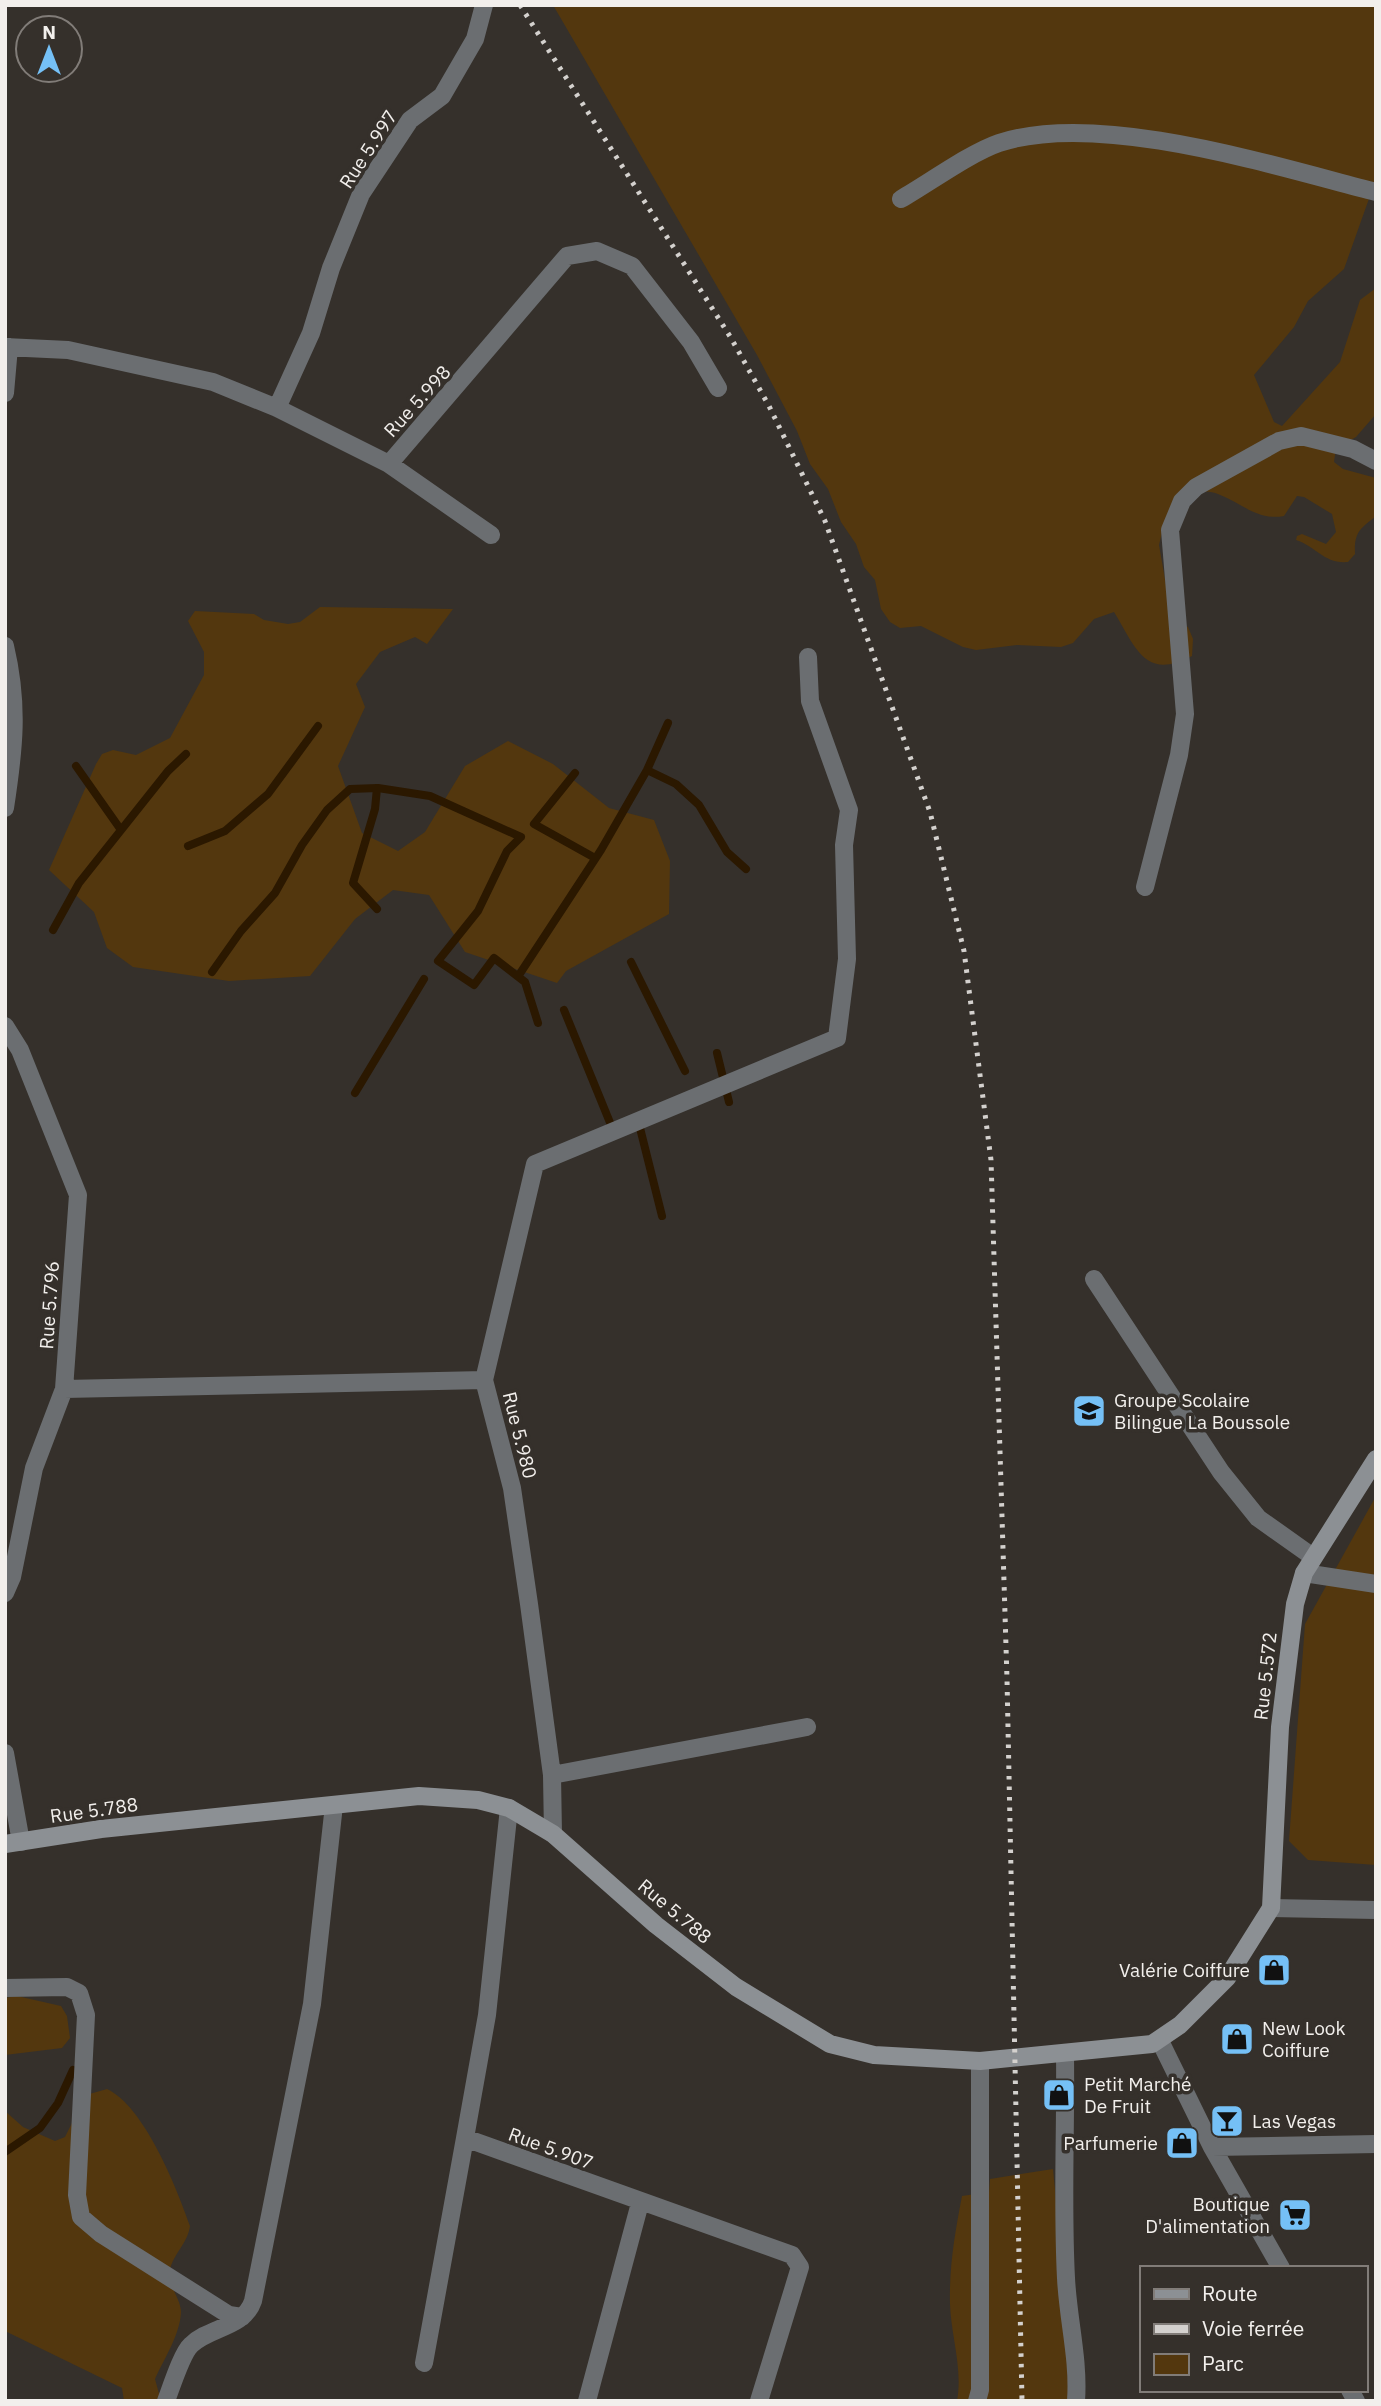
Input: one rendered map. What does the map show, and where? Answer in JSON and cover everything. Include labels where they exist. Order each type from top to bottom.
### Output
[{"type":"street","name":"Rue 5.997","points":[[277,408],[311,333],[331,268],[361,194],[410,120],[442,96],[475,39],[484,5]]},
{"type":"street","points":[[901,199],[996,144],[1038,134],[1127,135],[1268,164],[1376,192]]},
{"type":"street","name":"Rue 5.998","points":[[5,393],[7,347],[68,350],[213,382],[277,408],[389,464],[567,256],[597,251],[632,266],[691,342],[718,388]]},
{"type":"street","points":[[1145,887],[1179,755],[1185,714],[1170,530],[1182,501],[1196,487],[1279,441],[1301,436],[1353,449],[1376,461]]},
{"type":"street","points":[[389,464],[491,536]]},
{"type":"street","points":[[5,646],[15,692],[15,738],[5,808]]},
{"type":"street","points":[[484,1380],[535,1164],[837,1038],[847,959],[844,845],[849,810],[810,701],[808,657]]},
{"type":"street","name":"Rue 5.796","points":[[5,1026],[20,1050],[78,1195],[64,1389],[34,1468],[12,1577],[5,1593]]},
{"type":"street","points":[[1094,1279],[1221,1472],[1258,1518],[1313,1557]]},
{"type":"street","name":"Rue 5.980","points":[[64,1389],[484,1380],[512,1488],[552,1774],[553,1834]]},
{"type":"street","name":"Rue 5.572","points":[[1268,1913],[1284,1690],[1294,1604],[1304,1573],[1313,1557],[1376,1459]]},
{"type":"street","points":[[1304,1573],[1376,1584]]},
{"type":"street","points":[[552,1774],[807,1727]]},
{"type":"street","points":[[5,1753],[13,1843]]},
{"type":"street","name":"Rue 5.788","points":[[13,1843],[101,1829],[419,1796],[452,1796],[509,1808],[553,1834],[656,1925],[736,1987],[830,2045],[874,2055],[980,2061],[1065,2054],[1160,2041]]},
{"type":"street","points":[[166,2401],[190,2345],[242,2317],[250,2311],[253,2301],[312,2004],[334,1805]]},
{"type":"street","points":[[424,2363],[487,2015],[509,1808]]},
{"type":"street","points":[[1280,2266],[1212,2147],[1160,2041],[1227,1978],[1268,1913],[1376,1910]]},
{"type":"street","points":[[5,1988],[67,1987],[79,1993],[86,2015],[77,2195],[81,2217],[101,2234],[229,2315],[242,2317]]},
{"type":"street","points":[[1065,2054],[1062,2170],[1066,2281],[1074,2335],[1076,2401]]},
{"type":"street","points":[[978,2401],[980,2061]]},
{"type":"street","name":"Rue 5.907","points":[[465,2138],[640,2203],[777,2249],[797,2260],[800,2267],[759,2401]]},
{"type":"street","points":[[1212,2147],[1376,2144]]},
{"type":"street","points":[[587,2401],[640,2203]]},
{"type":"green space","points":[[553,5],[1376,5],[1376,179],[1344,269],[1308,301],[1294,327],[1254,375],[1274,422],[1282,426],[1340,362],[1360,300],[1376,288],[1376,414],[1356,437],[1336,448],[1334,462],[1343,469],[1376,478],[1376,516],[1359,532],[1355,554],[1348,562],[1340,562],[1327,558],[1296,540],[1297,536],[1302,534],[1326,544],[1336,532],[1332,514],[1304,497],[1297,496],[1284,516],[1274,517],[1258,514],[1214,493],[1185,492],[1163,528],[1159,545],[1171,614],[1179,623],[1188,627],[1193,639],[1192,656],[1176,663],[1152,663],[1136,648],[1114,612],[1094,619],[1073,643],[1061,647],[1017,645],[976,650],[963,647],[921,626],[900,628],[890,622],[881,609],[875,580],[864,567],[856,544],[841,522],[828,489],[810,464],[797,431],[757,355]]},
{"type":"green space","points":[[320,607],[453,609],[427,644],[415,637],[380,652],[356,684],[365,707],[338,766],[362,833],[398,851],[425,832],[465,766],[508,741],[553,764],[609,808],[654,820],[670,861],[669,914],[566,971],[557,983],[465,952],[429,895],[393,890],[355,919],[310,976],[229,981],[133,967],[107,948],[94,912],[49,870],[102,754],[113,750],[136,755],[170,738],[204,675],[204,652],[188,621],[195,611],[254,614],[264,620],[288,624],[300,622]]},
{"type":"green space","points":[[1376,1496],[1376,1865],[1308,1860],[1289,1841],[1305,1624]]},
{"type":"green space","points":[[17,1996],[61,2006],[67,2016],[70,2038],[62,2048],[5,2055],[5,1998]]},
{"type":"green space","points":[[107,2089],[121,2098],[146,2130],[168,2170],[190,2226],[170,2270],[170,2281],[181,2312],[175,2338],[155,2379],[161,2401],[124,2401],[122,2388],[5,2331],[5,2111],[23,2127],[55,2141],[65,2137],[86,2095]]},
{"type":"green space","points":[[1053,2169],[1071,2357],[1071,2401],[957,2401],[959,2377],[950,2290],[962,2196],[989,2192],[990,2179]]},
{"type":"waterway","points":[[519,975],[601,850],[647,770],[668,723]]},
{"type":"waterway","points":[[188,846],[225,831],[268,794],[318,726]]},
{"type":"waterway","points":[[53,930],[79,883],[168,771],[186,754]]},
{"type":"waterway","points":[[76,766],[121,830]]},
{"type":"waterway","points":[[647,770],[676,784],[699,805],[727,852],[746,869]]},
{"type":"waterway","points":[[575,773],[534,824],[595,858]]},
{"type":"waterway","points":[[377,788],[375,809],[353,883],[377,909]]},
{"type":"waterway","points":[[212,972],[241,931],[275,893],[302,845],[327,810],[350,789],[378,788],[430,796],[521,837],[507,851],[478,911],[438,961],[474,985],[494,958],[525,982],[538,1023]]},
{"type":"waterway","points":[[631,962],[685,1071]]},
{"type":"waterway","points":[[355,1093],[424,979]]},
{"type":"waterway","points":[[564,1010],[611,1125]]},
{"type":"waterway","points":[[717,1053],[729,1102]]},
{"type":"waterway","points":[[639,1124],[662,1216]]},
{"type":"waterway","points":[[5,2152],[40,2128],[58,2103],[73,2070]]},
{"type":"railway","points":[[520,5],[731,338],[769,406],[825,521],[930,812],[964,951],[991,1160],[1007,1679],[1022,2401]]},
{"type":"place","name":"Groupe Scolaire Bilingue La Boussole","points":[[1089,1411]]},
{"type":"place","name":"Valérie Coiffure","points":[[1274,1970]]},
{"type":"place","name":"New Look Coiffure","points":[[1237,2039]]},
{"type":"place","name":"Petit Marché De Fruit","points":[[1059,2095]]},
{"type":"place","name":"Las Vegas","points":[[1227,2121]]},
{"type":"place","name":"Parfumerie","points":[[1182,2143]]},
{"type":"place","name":"Boutique D'alimentation","points":[[1295,2215]]}]
